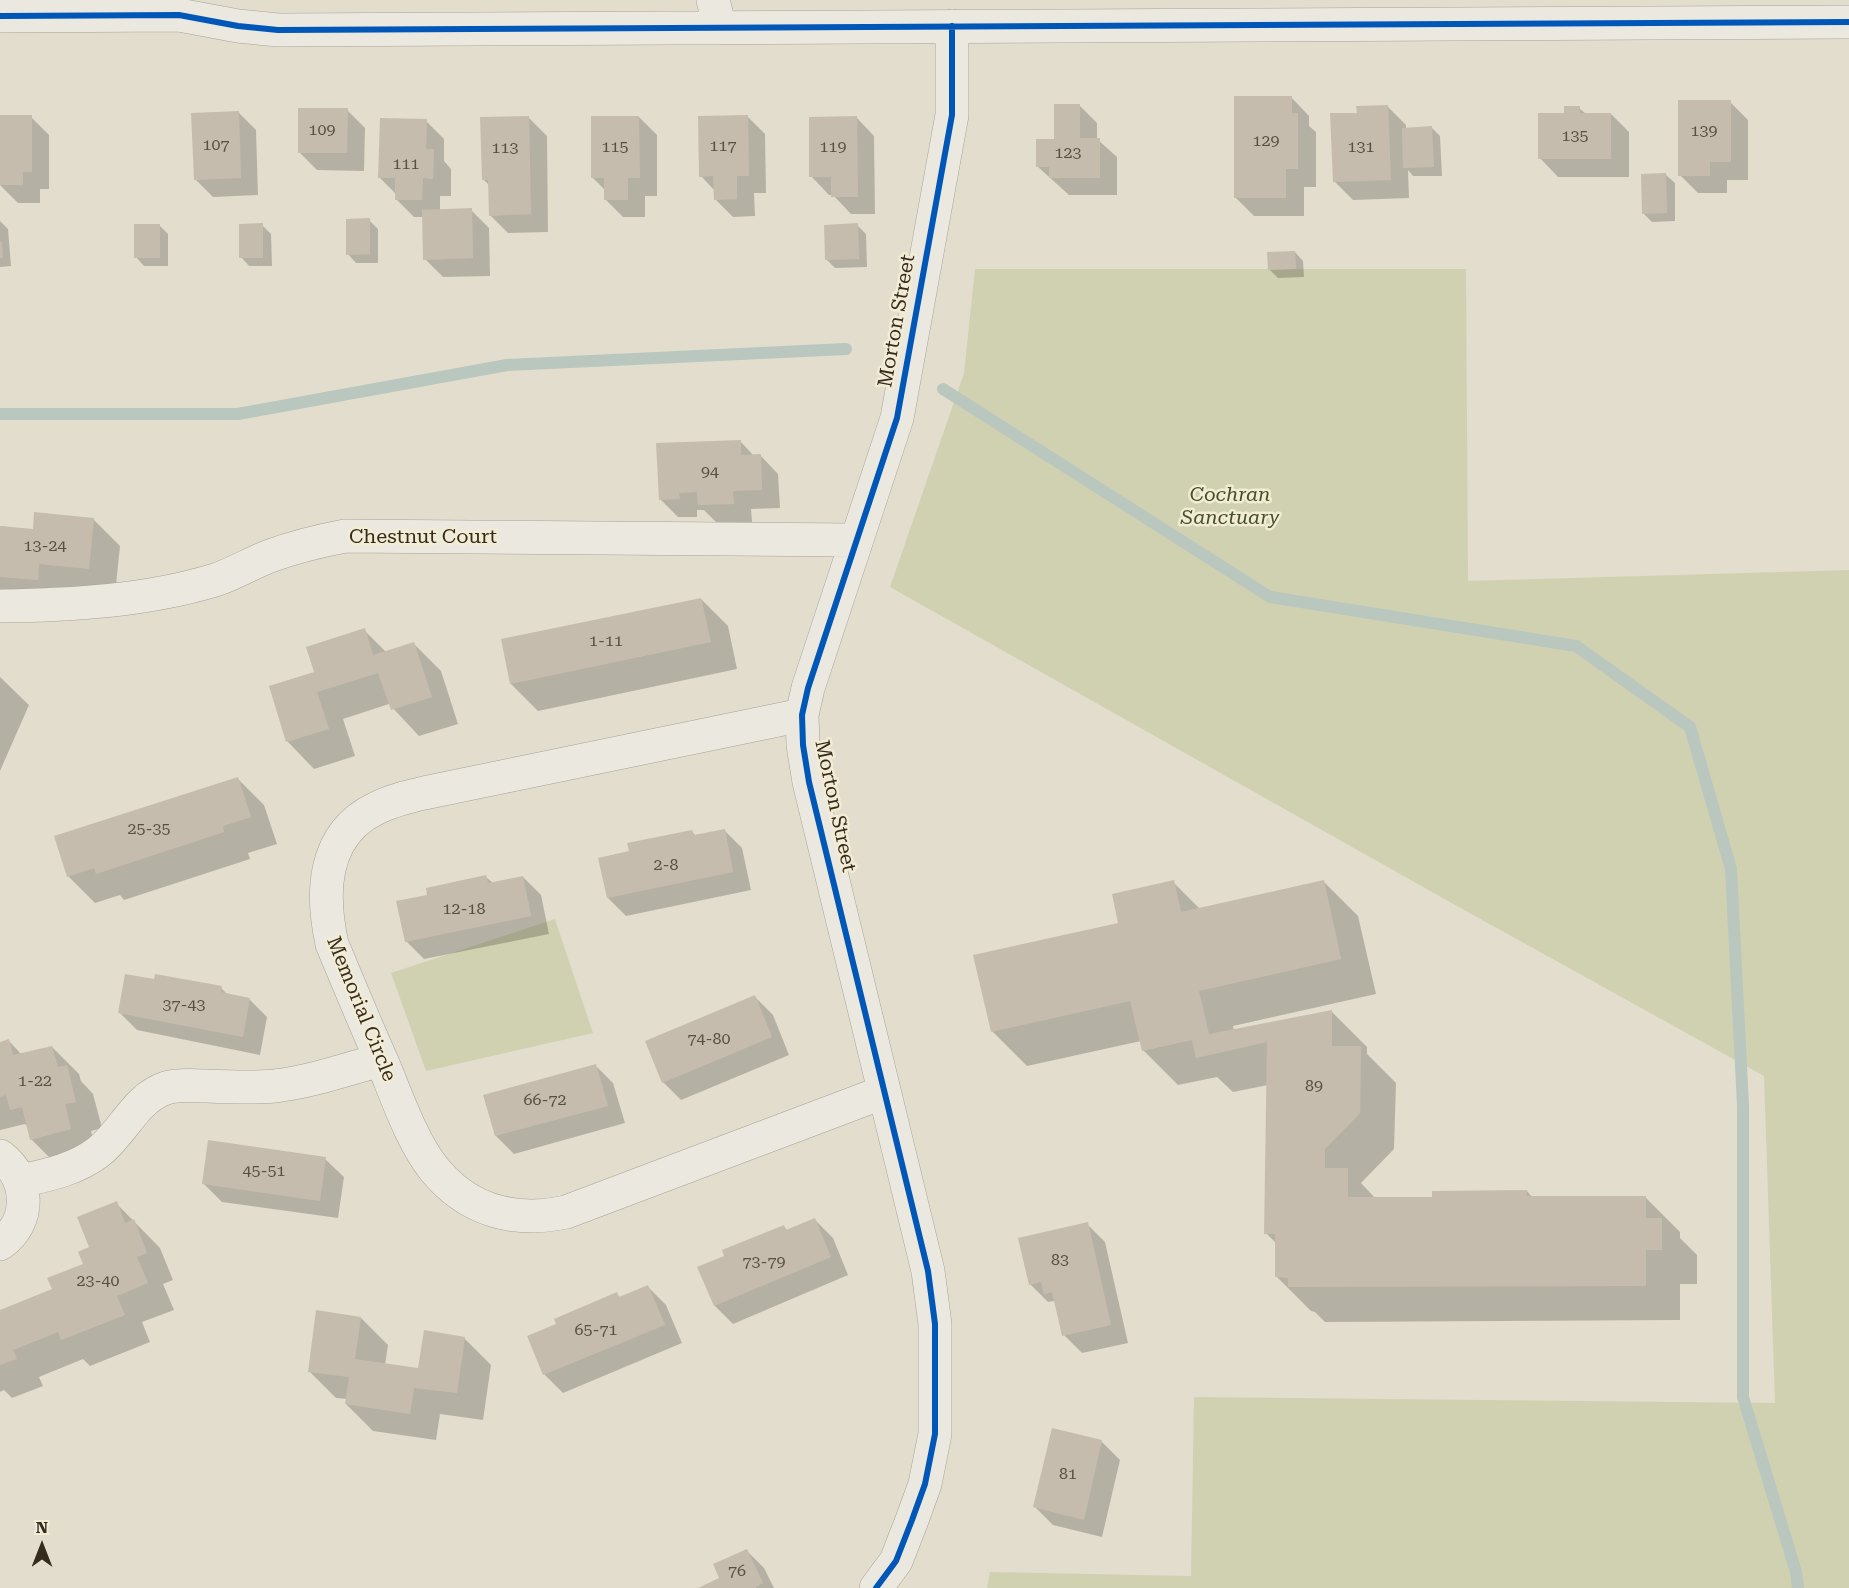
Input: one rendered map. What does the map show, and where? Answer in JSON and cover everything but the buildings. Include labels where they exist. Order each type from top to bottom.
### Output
[{"type":"street","points":[[1743,0],[1766,22]]},
{"type":"street","points":[[0,16],[123,7],[238,26],[278,30],[716,14],[952,26],[1849,22]]},
{"type":"street","name":"Morton Street","points":[[876,1588],[896,1561],[925,1484],[935,1434],[935,1324],[928,1271],[808,782],[802,715],[808,688],[897,418],[952,115],[952,26]]},
{"type":"street","name":"Chestnut Court","points":[[0,606],[51,604],[159,594],[216,580],[269,556],[306,543],[345,536],[856,540]]},
{"type":"street","name":"Memorial Circle","points":[[802,715],[424,793],[375,809],[359,818],[346,830],[336,848],[328,871],[325,894],[326,918],[332,944],[408,1122],[426,1157],[435,1170],[464,1196],[502,1214],[524,1217],[566,1212],[884,1092]]},
{"type":"street","points":[[21,1181],[56,1173],[98,1153],[147,1099],[164,1089],[181,1086],[273,1086],[295,1083],[381,1060]]},
{"type":"street","points":[[0,1156],[8,1162],[21,1181],[23,1192],[22,1215],[11,1235],[0,1244]]},
{"type":"green space","name":"Cochran Sanctuary","points":[[975,269],[1466,269],[1468,581],[1849,570],[1849,1588],[987,1588],[990,1572],[1191,1576],[1194,1397],[1775,1403],[1764,1076],[890,587],[964,373]]},
{"type":"green space","points":[[555,919],[593,1033],[426,1071],[391,973]]},
{"type":"waterway","points":[[0,414],[238,414],[507,365],[846,349]]},
{"type":"waterway","points":[[943,389],[1270,597],[1576,646],[1690,727],[1731,869],[1743,1105],[1743,1397],[1796,1572],[1798,1588]]},
{"type":"cycle path","points":[[0,16],[179,15],[238,26],[278,30],[1849,22]]},
{"type":"cycle path","points":[[876,1588],[896,1561],[925,1484],[935,1434],[935,1324],[928,1271],[809,782],[803,745],[802,715],[808,688],[897,418],[952,115],[952,26]]}]
